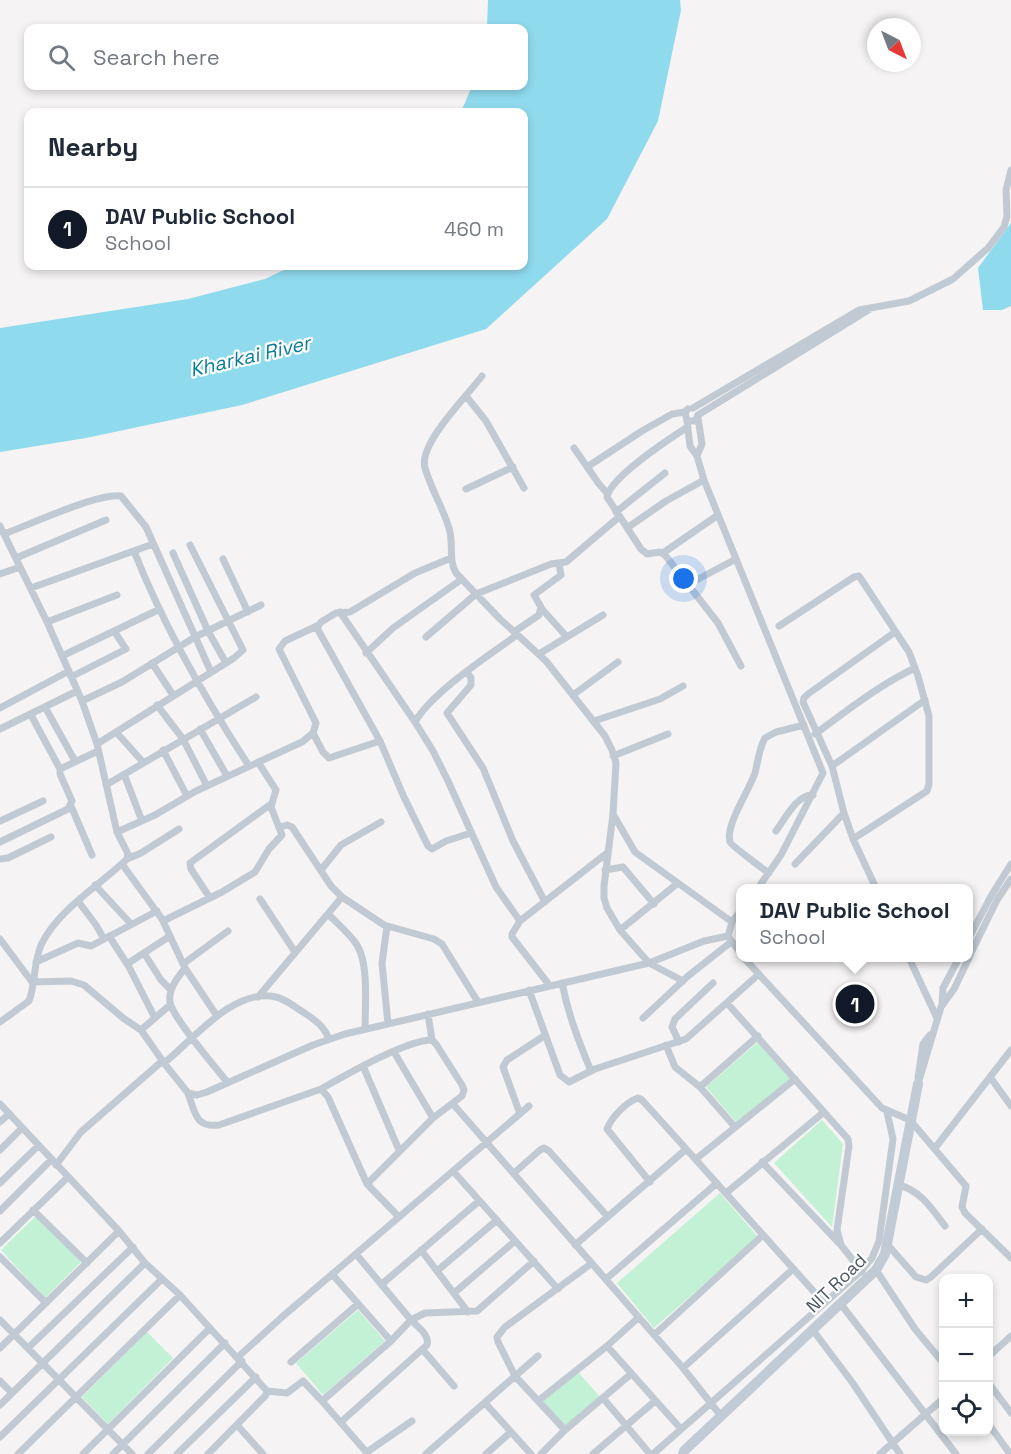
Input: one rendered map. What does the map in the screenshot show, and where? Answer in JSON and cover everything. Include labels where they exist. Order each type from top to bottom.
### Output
[{"type":"main road","name":"NIT Road","points":[[683,1454],[840,1303],[885,1254],[918,1084]]},
{"type":"street","points":[[587,467],[642,431],[672,414],[693,408],[859,310],[901,304],[921,297],[953,279],[998,237],[1006,221],[1006,190],[1011,170]]},
{"type":"street","points":[[607,493],[615,482],[686,424],[693,422],[698,416],[870,309]]},
{"type":"street","points":[[482,376],[434,436],[427,448],[424,462],[450,529],[452,566],[476,594],[539,654],[605,736],[615,763],[613,814],[605,870],[604,898],[612,919],[649,963],[683,981]]},
{"type":"street","points":[[466,396],[486,421],[524,488]]},
{"type":"street","points":[[693,408],[698,416],[702,444],[698,456]]},
{"type":"street","points":[[685,412],[690,446],[698,456],[704,480],[823,773],[781,855],[761,884]]},
{"type":"street","points":[[574,448],[607,493],[617,514],[644,553],[663,553],[718,515]]},
{"type":"street","points":[[466,489],[513,467]]},
{"type":"street","points":[[426,637],[476,594],[551,564],[566,562],[664,473]]},
{"type":"street","points":[[627,528],[666,501],[704,480]]},
{"type":"street","points":[[4,534],[91,501],[116,496],[125,500],[143,520],[211,672]]},
{"type":"street","points":[[16,558],[106,520]]},
{"type":"street","points":[[0,526],[47,622],[82,701],[98,748],[117,832],[128,854],[124,861]]},
{"type":"street","points":[[31,588],[153,544]]},
{"type":"street","points":[[60,769],[98,748],[116,732],[243,650],[190,545]]},
{"type":"street","points":[[0,550],[9,546]]},
{"type":"street","points":[[134,551],[158,610],[177,648],[249,766]]},
{"type":"street","points":[[173,553],[208,631],[226,663]]},
{"type":"street","points":[[663,553],[718,623],[741,666]]},
{"type":"street","points":[[117,832],[227,776],[302,742],[313,733],[316,723],[279,649],[285,641],[340,612],[350,612],[415,573],[452,558]]},
{"type":"street","points":[[223,559],[248,612]]},
{"type":"street","points":[[687,585],[736,559]]},
{"type":"street","points":[[559,564],[561,575],[534,595],[541,607],[567,637]]},
{"type":"street","points":[[0,574],[20,567]]},
{"type":"street","points":[[779,626],[854,577],[859,576],[909,652],[915,668],[925,700],[931,733],[927,790],[853,839]]},
{"type":"street","points":[[366,653],[393,627],[462,579]]},
{"type":"street","points":[[47,622],[117,595]]},
{"type":"street","points":[[82,701],[122,682],[195,637],[261,605]]},
{"type":"street","points":[[415,722],[436,698],[539,615],[541,607]]},
{"type":"street","points":[[62,656],[158,610]]},
{"type":"street","points":[[340,612],[415,722],[438,761],[496,887],[520,921]]},
{"type":"street","points":[[539,654],[603,615]]},
{"type":"street","points":[[319,625],[318,632],[380,741],[429,848],[432,849],[446,841],[471,833]]},
{"type":"street","points":[[0,708],[126,650],[114,631]]},
{"type":"street","points":[[874,884],[853,839],[832,766],[804,706],[804,698],[896,632]]},
{"type":"street","points":[[573,695],[618,662]]},
{"type":"street","points":[[152,663],[174,695]]},
{"type":"street","points":[[810,738],[895,677],[915,668]]},
{"type":"street","points":[[467,672],[471,678],[471,685],[447,713],[483,768],[513,841],[545,902]]},
{"type":"street","points":[[594,721],[660,699],[683,686]]},
{"type":"street","points":[[0,729],[77,692]]},
{"type":"street","points":[[106,785],[256,697]]},
{"type":"street","points":[[832,766],[925,700]]},
{"type":"street","points":[[157,705],[183,739],[207,786]]},
{"type":"street","points":[[45,707],[75,761]]},
{"type":"street","points":[[31,715],[60,769],[72,801],[71,806],[92,855]]},
{"type":"street","points":[[769,873],[750,857],[732,847],[729,840],[730,832],[752,782],[765,738],[776,732],[804,725]]},
{"type":"street","points":[[200,729],[227,776]]},
{"type":"street","points":[[116,732],[143,762]]},
{"type":"street","points":[[313,733],[329,759],[380,741]]},
{"type":"street","points":[[613,756],[668,734]]},
{"type":"street","points":[[163,750],[187,796]]},
{"type":"street","points":[[210,898],[190,863],[271,804],[276,790],[258,762]]},
{"type":"street","points":[[124,774],[142,821]]},
{"type":"street","points":[[776,831],[801,798],[813,795]]},
{"type":"street","points":[[0,821],[43,801]]},
{"type":"street","points":[[163,921],[210,898],[258,869],[268,849],[282,835],[271,804]]},
{"type":"street","points":[[0,842],[71,806]]},
{"type":"street","points":[[795,864],[844,813]]},
{"type":"street","points":[[613,814],[635,852],[732,922]]},
{"type":"street","points":[[321,870],[341,845],[381,822]]},
{"type":"street","points":[[280,827],[287,825],[292,827],[336,892],[342,897],[387,926],[439,941],[468,983],[478,1002]]},
{"type":"street","points":[[0,1022],[29,1001],[42,943],[55,925],[95,885],[124,861],[179,829]]},
{"type":"street","points":[[0,859],[8,858],[51,837]]},
{"type":"street","points":[[550,986],[512,934],[520,921],[607,853]]},
{"type":"street","points":[[124,861],[157,911],[184,966],[217,1016]]},
{"type":"street","points":[[973,931],[1011,864]]},
{"type":"street","points":[[605,870],[623,867],[654,904]]},
{"type":"street","name":"NIT Road","points":[[1000,881],[1011,880]]},
{"type":"street","name":"NIT Road","points":[[973,949],[1011,880]]},
{"type":"street","points":[[620,930],[678,883]]},
{"type":"street","points":[[95,885],[131,924]]},
{"type":"street","points":[[258,997],[342,897]]},
{"type":"street","points":[[260,899],[295,951]]},
{"type":"street","points":[[78,901],[127,964],[155,1018]]},
{"type":"street","points":[[36,962],[78,943],[88,947],[157,911]]},
{"type":"street","points":[[328,914],[350,936],[360,950],[364,972],[365,1029]]},
{"type":"street","points":[[643,1018],[729,939],[732,922],[736,917]]},
{"type":"street","points":[[387,926],[382,963],[388,1023]]},
{"type":"street","points":[[228,931],[184,966],[171,990],[170,1005],[193,1039],[228,1083]]},
{"type":"street","points":[[127,964],[170,936]]},
{"type":"street","points":[[729,939],[736,948]]},
{"type":"street","points":[[188,1094],[196,1095],[207,1092],[329,1039],[388,1023],[649,963],[704,941],[729,939]]},
{"type":"street","points":[[1,944],[32,982]]},
{"type":"street","points":[[144,953],[161,980],[171,990]]},
{"type":"street","points":[[748,962],[882,1108],[910,1120],[935,1148],[966,1186],[962,1207],[965,1213],[1011,1258]]},
{"type":"street","points":[[911,962],[937,1018]]},
{"type":"street","name":"NIT Road","points":[[942,1007],[944,988],[957,962]]},
{"type":"street","name":"NIT Road","points":[[918,1084],[924,1044],[967,962]]},
{"type":"street","points":[[529,990],[560,1075],[566,1081],[572,1081],[591,1071],[688,1037],[759,974]]},
{"type":"street","points":[[32,982],[78,982],[141,1030],[188,1094],[198,1119],[212,1126],[321,1089],[394,1052],[425,1040],[432,1040]]},
{"type":"street","points":[[562,983],[567,1008],[591,1071]]},
{"type":"street","points":[[679,1042],[672,1027],[675,1019],[712,983]]},
{"type":"street","points":[[0,1211],[54,1163],[87,1126],[156,1066],[164,1063],[232,1005],[258,997],[273,996],[287,1001],[322,1026],[329,1039]]},
{"type":"street","points":[[727,1003],[848,1139],[849,1146],[837,1222],[841,1245]]},
{"type":"street","points":[[141,1030],[170,1005]]},
{"type":"street","points":[[368,1184],[433,1118],[462,1096],[464,1090],[432,1040],[428,1014]]},
{"type":"street","points":[[520,1114],[503,1067],[507,1060],[544,1036]]},
{"type":"street","points":[[700,1087],[758,1036]]},
{"type":"street","points":[[666,1045],[675,1067],[700,1087],[735,1127]]},
{"type":"street","points":[[935,1148],[1011,1050]]},
{"type":"street","points":[[394,1052],[433,1118]]},
{"type":"street","points":[[363,1066],[399,1150]]},
{"type":"street","points":[[990,1077],[1011,1106]]},
{"type":"street","points":[[696,1159],[795,1079]]},
{"type":"street","points":[[321,1089],[328,1097],[368,1184],[399,1217]]},
{"type":"street","points":[[650,1182],[608,1129],[610,1122],[629,1102],[638,1098],[696,1159],[792,1270],[824,1303]]},
{"type":"street","points":[[0,1104],[133,1246],[145,1263],[180,1295],[267,1390],[287,1393],[303,1381],[366,1451],[412,1421]]},
{"type":"street","points":[[453,1104],[683,1368],[721,1416]]},
{"type":"street","points":[[147,1454],[240,1359],[332,1274],[529,1106]]},
{"type":"street","points":[[726,1193],[824,1112]]},
{"type":"street","points":[[603,1398],[652,1454],[824,1303],[868,1273],[879,1241],[893,1139],[888,1112]]},
{"type":"street","points":[[0,1122],[9,1114]]},
{"type":"street","points":[[0,1150],[22,1128]]},
{"type":"street","points":[[0,1183],[38,1146]]},
{"type":"street","points":[[514,1173],[540,1150],[544,1148],[549,1150],[608,1217]]},
{"type":"street","points":[[575,1245],[688,1151]]},
{"type":"street","points":[[762,1162],[868,1273],[939,1358]]},
{"type":"street","points":[[453,1171],[558,1289]]},
{"type":"street","points":[[0,1243],[68,1177]]},
{"type":"street","points":[[606,1280],[717,1183]]},
{"type":"street","points":[[899,1185],[910,1188],[923,1198],[945,1226]]},
{"type":"street","points":[[382,1284],[480,1201]]},
{"type":"street","points":[[33,1210],[87,1263]]},
{"type":"street","points":[[437,1271],[497,1220]]},
{"type":"street","points":[[887,1244],[916,1277],[926,1280],[982,1229]]},
{"type":"street","points":[[0,1348],[119,1231]]},
{"type":"street","points":[[654,1335],[763,1235]]},
{"type":"street","points":[[454,1293],[515,1241]]},
{"type":"street","points":[[28,1348],[133,1246]]},
{"type":"street","points":[[421,1250],[468,1312]]},
{"type":"street","points":[[341,1422],[423,1350],[429,1340],[356,1254]]},
{"type":"street","points":[[0,1257],[46,1303]]},
{"type":"street","points":[[322,1401],[391,1341],[411,1320],[435,1311],[468,1312],[481,1308],[534,1261]]},
{"type":"street","points":[[0,1405],[145,1263]]},
{"type":"street","points":[[565,1430],[515,1376],[497,1337],[505,1327],[592,1263]]},
{"type":"street","points":[[683,1368],[792,1270]]},
{"type":"street","points":[[332,1274],[391,1341]]},
{"type":"street","points":[[0,1437],[162,1279]]},
{"type":"street","points":[[18,1454],[180,1295]]},
{"type":"street","points":[[840,1303],[956,1454]]},
{"type":"street","points":[[291,1362],[358,1304]]},
{"type":"street","points":[[538,1401],[607,1346],[639,1317]]},
{"type":"street","points":[[0,1320],[132,1454]]},
{"type":"street","points":[[83,1454],[210,1328]]},
{"type":"street","points":[[812,1329],[852,1382],[900,1454]]},
{"type":"street","points":[[993,1352],[1011,1336]]},
{"type":"street","points":[[113,1454],[225,1343]]},
{"type":"street","points":[[607,1346],[681,1429]]},
{"type":"street","points":[[423,1350],[454,1386]]},
{"type":"street","points":[[426,1454],[538,1356]]},
{"type":"street","points":[[541,1454],[565,1430],[631,1374]]},
{"type":"street","points":[[177,1454],[256,1377]]},
{"type":"street","points":[[0,1381],[12,1394]]},
{"type":"street","points":[[993,1389],[1011,1413]]},
{"type":"street","points":[[208,1454],[266,1395],[267,1390]]},
{"type":"street","points":[[593,1454],[655,1401]]},
{"type":"street","points":[[880,1454],[939,1402]]},
{"type":"street","points":[[485,1403],[531,1454]]},
{"type":"street","points":[[237,1425],[263,1454]]},
{"type":"street","points":[[993,1430],[1010,1454]]},
{"type":"street","points":[[486,1454],[511,1432]]},
{"type":"green space","points":[[758,1042],[790,1079],[737,1123],[706,1087]]},
{"type":"green space","points":[[822,1120],[843,1144],[832,1227],[774,1163]]},
{"type":"green space","points":[[720,1193],[758,1237],[654,1328],[617,1283]]},
{"type":"green space","points":[[36,1216],[81,1262],[45,1298],[1,1250]]},
{"type":"green space","points":[[358,1310],[385,1341],[323,1395],[296,1363]]},
{"type":"green space","points":[[147,1332],[173,1358],[108,1424],[82,1397]]},
{"type":"green space","points":[[578,1372],[601,1398],[565,1427],[542,1402]]},
{"type":"water","name":"Kharkai River","points":[[488,0],[680,0],[681,10],[658,121],[607,219],[486,329],[242,405],[86,438],[0,452],[0,328],[188,299],[265,279],[284,270],[528,270],[528,108],[463,108],[470,90],[528,90],[528,24],[487,24]]},
{"type":"water","points":[[1011,223],[1011,306],[1002,310],[983,310],[978,268]]},
{"type":"place","name":"DAV Public School","points":[[855,1004]]}]
